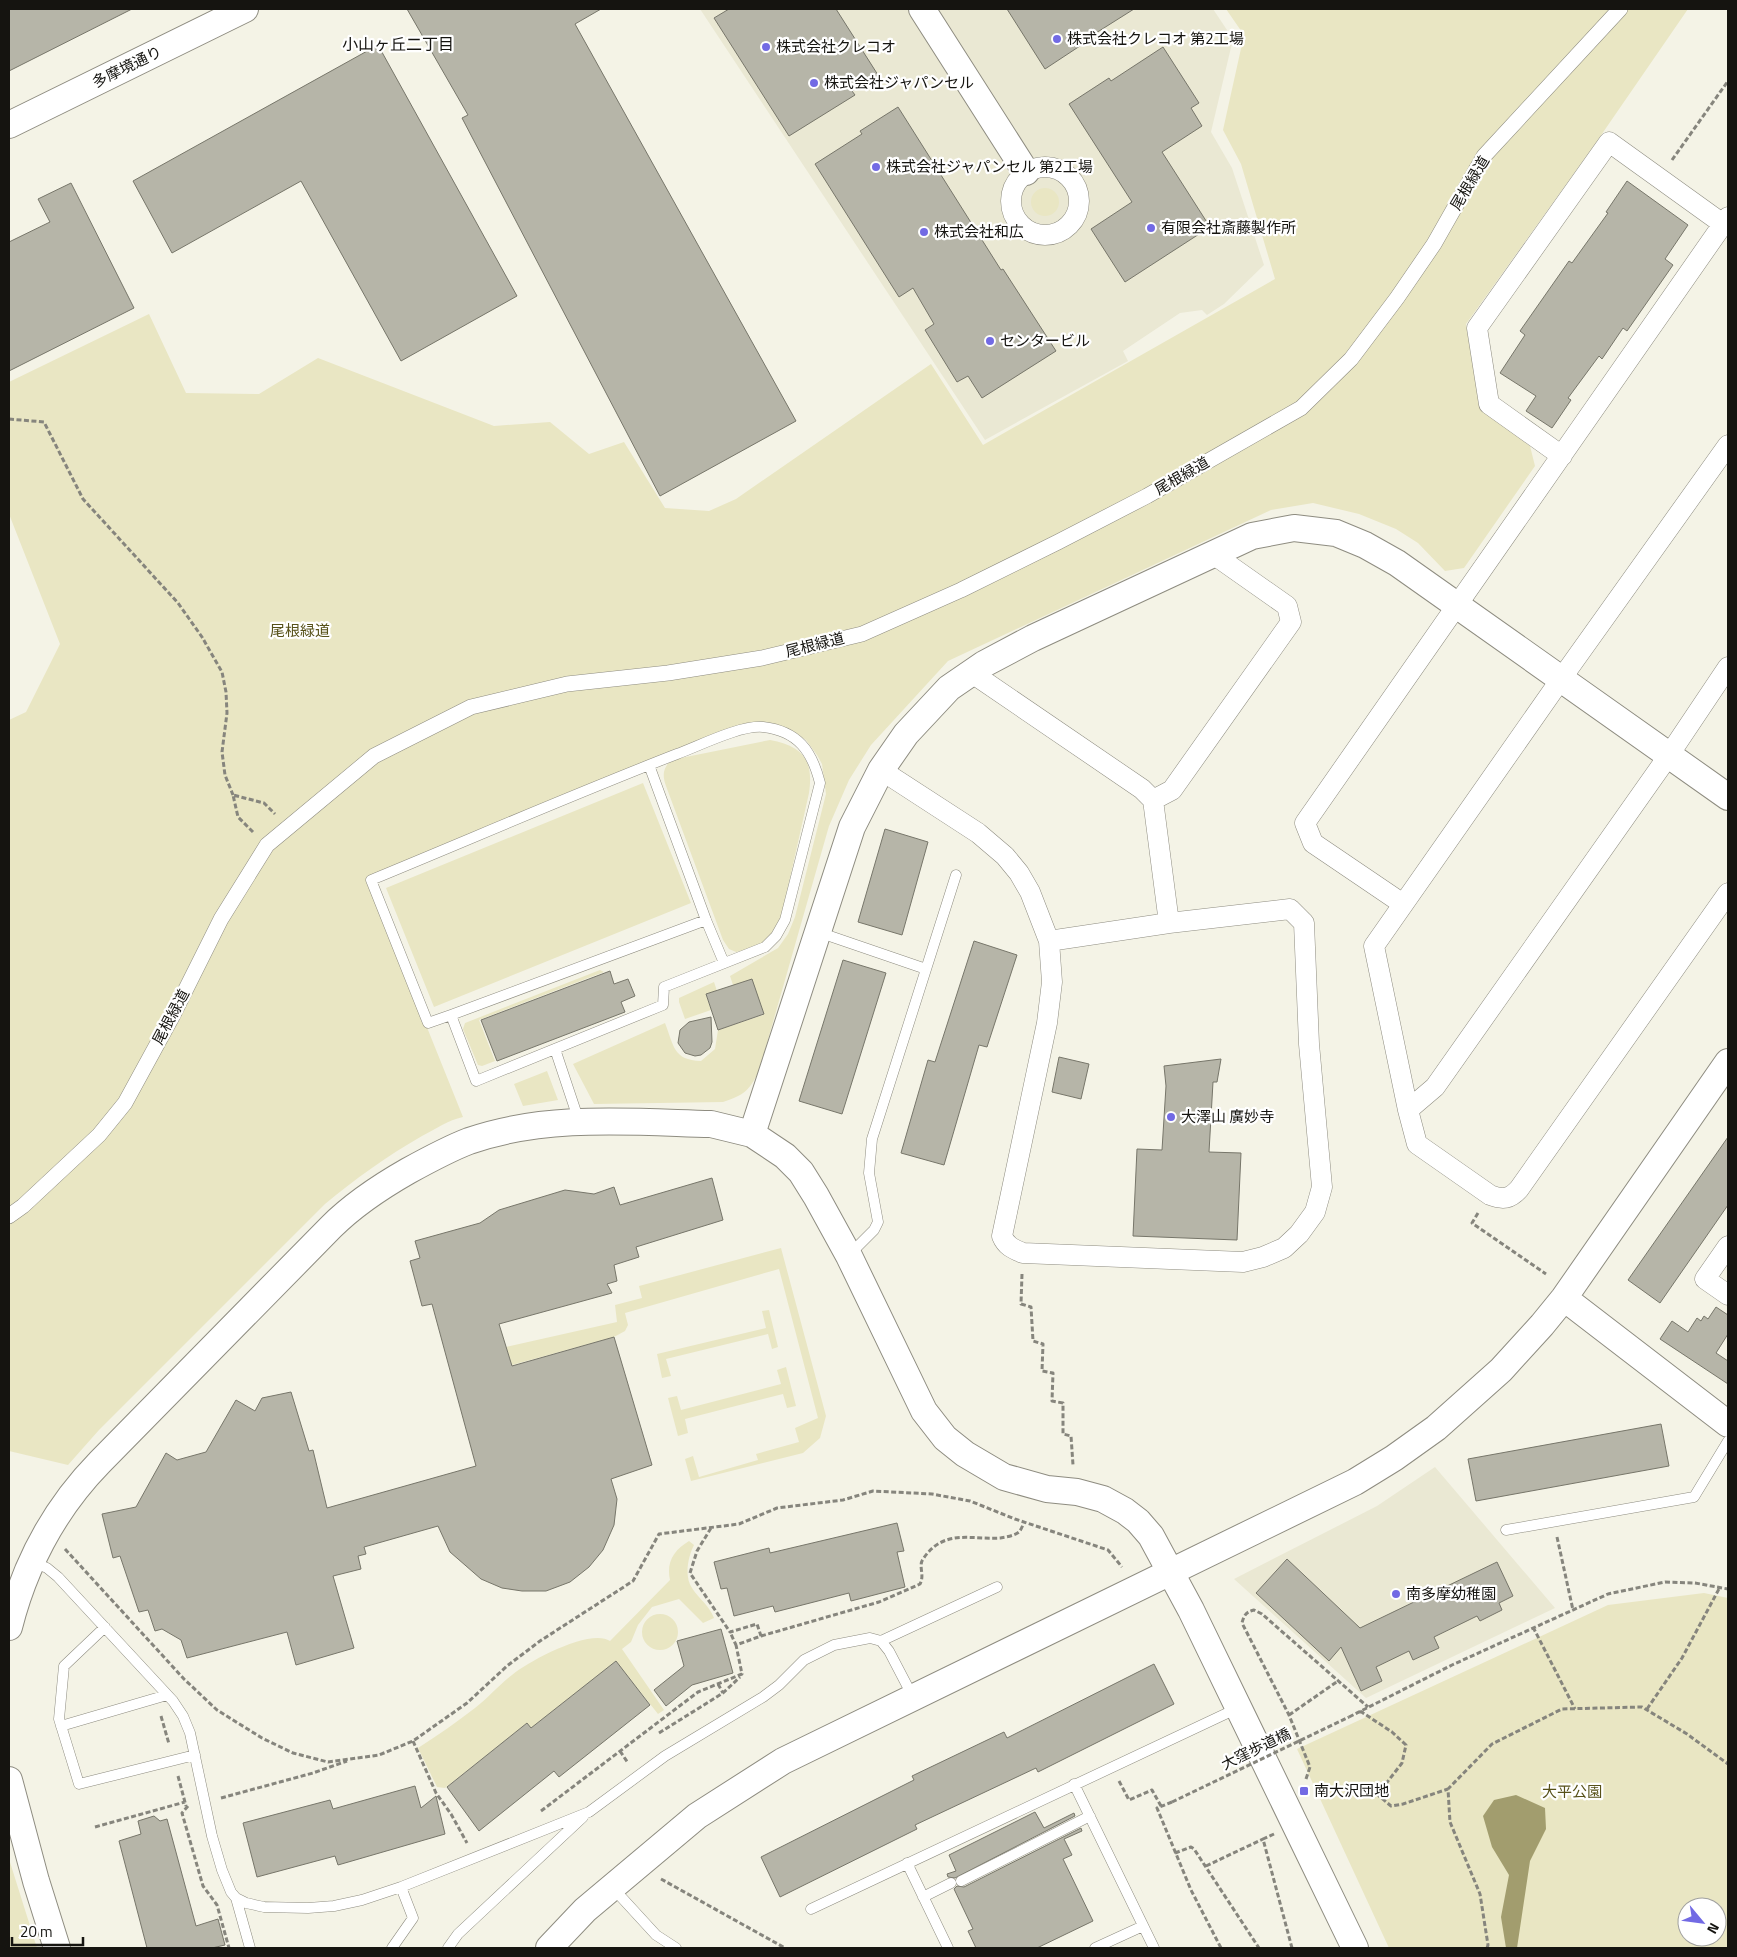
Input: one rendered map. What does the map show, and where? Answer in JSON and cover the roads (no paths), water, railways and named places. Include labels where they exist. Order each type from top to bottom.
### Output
[{"type":"street","name":"多摩境通り","points":[[9,125],[245,9]]},
{"type":"street","points":[[922,9],[1026,172]]},
{"type":"street","name":"尾根緑道","points":[[9,1216],[23,1206],[99,1135],[125,1103],[172,1018],[221,919],[267,845],[374,756],[471,708],[567,684],[668,673],[762,658],[862,634],[961,590],[1058,542],[1147,496],[1301,408],[1351,359],[1397,298],[1434,244],[1484,156],[1620,9]]},
{"type":"street","points":[[1403,904],[1313,843],[1305,822],[1457,606],[1562,456],[1726,221],[1609,142],[1477,328],[1489,404],[1562,456]]},
{"type":"street","points":[[1728,445],[1374,946],[1408,1110],[1417,1144],[1490,1195],[1501,1199],[1511,1198],[1728,893]]},
{"type":"street","points":[[752,1134],[852,827],[881,770],[906,734],[949,688],[972,672],[1033,638],[1252,536],[1294,528],[1336,533],[1366,545],[1397,564],[1728,797]]},
{"type":"street","points":[[1153,800],[1172,790],[1291,622],[1286,606],[1213,554]]},
{"type":"street","points":[[1408,1110],[1435,1087],[1669,755],[1728,667]]},
{"type":"street","points":[[972,672],[1142,789],[1153,800],[1170,923]]},
{"type":"street","points":[[881,770],[978,833],[1005,856],[1019,873],[1030,892],[1049,940],[1052,982],[1047,1022],[1002,1236],[1005,1242],[1023,1253],[1244,1262],[1263,1258],[1284,1248],[1299,1234],[1315,1212],[1322,1187],[1309,1044],[1304,923],[1290,909],[1049,940]]},
{"type":"street","points":[[549,1948],[585,1910],[697,1816],[776,1766],[1355,1482],[1394,1458],[1436,1428],[1501,1370],[1564,1298],[1728,1062]]},
{"type":"street","points":[[9,1628],[16,1600],[31,1561],[59,1510],[85,1477],[343,1215],[391,1181],[445,1152],[470,1142],[534,1126],[579,1122],[711,1124],[752,1134],[785,1156],[801,1172],[849,1256],[924,1411],[945,1438],[965,1454],[1004,1477],[1047,1489],[1077,1492],[1103,1500],[1125,1511],[1138,1521],[1151,1536],[1239,1707],[1355,1948]]},
{"type":"street","points":[[1728,1246],[1705,1279],[1728,1295]]},
{"type":"street","points":[[1564,1298],[1728,1424]]},
{"type":"street","points":[[9,1780],[36,1880],[57,1948]]},
{"type":"lane","points":[[451,1015],[476,1081],[663,1005],[664,987],[765,947],[776,936],[785,920],[820,783],[816,764],[807,749],[795,739],[779,730],[761,727],[740,730],[649,765],[371,880],[428,1023],[706,920]]},
{"type":"lane","points":[[649,765],[706,920],[724,963]]},
{"type":"lane","points":[[849,1256],[874,1230],[878,1222],[869,1173],[872,1139],[956,875]]},
{"type":"lane","points":[[818,932],[926,969]]},
{"type":"lane","points":[[554,1049],[579,1122]]},
{"type":"lane","points":[[1506,1530],[1694,1497],[1728,1441]]},
{"type":"lane","points":[[31,1561],[46,1568],[58,1578],[167,1695],[183,1716],[190,1733],[204,1802],[222,1870],[231,1892],[236,1898],[246,1903],[264,1907],[308,1908],[334,1906],[362,1900],[401,1887],[589,1812]]},
{"type":"lane","points":[[881,1641],[997,1587]]},
{"type":"lane","points":[[105,1627],[64,1666],[59,1719],[78,1784],[195,1755]]},
{"type":"lane","points":[[448,1948],[458,1934],[589,1812],[665,1756],[763,1697],[779,1685],[804,1660],[820,1651],[852,1641],[870,1638],[881,1641],[889,1651],[914,1698]]},
{"type":"lane","points":[[61,1726],[167,1695]]},
{"type":"lane","points":[[811,1909],[1239,1707]]},
{"type":"lane","points":[[1074,1784],[1154,1948]]},
{"type":"lane","points":[[924,1898],[1090,1816]]},
{"type":"lane","points":[[907,1863],[948,1948]]},
{"type":"lane","points":[[612,1886],[656,1935],[676,1948]]},
{"type":"lane","points":[[392,1948],[413,1918],[401,1887]]},
{"type":"lane","points":[[236,1898],[250,1948]]},
{"type":"lane","points":[[1095,1948],[1143,1926]]},
{"type":"place","name":"株式会社クレコオ 第2工場","points":[[1057,39]]},
{"type":"place","name":"株式会社クレコオ","points":[[766,47]]},
{"type":"place","name":"株式会社ジャパンセル","points":[[814,83]]},
{"type":"place","name":"株式会社ジャパンセル 第2工場","points":[[876,167]]},
{"type":"place","name":"有限会社斎藤製作所","points":[[1151,228]]},
{"type":"place","name":"株式会社和広","points":[[924,232]]},
{"type":"place","name":"センタービル","points":[[990,341]]},
{"type":"place","name":"大澤山 廣妙寺","points":[[1171,1117]]},
{"type":"place","name":"南多摩幼稚園","points":[[1396,1594]]},
{"type":"place","name":"南大沢団地","points":[[1304,1791]]},
{"type":"district","name":"小山ヶ丘二丁目","points":[[398,44]]},
{"type":"park label","name":"大平公園","points":[[1572,1792]]}]
